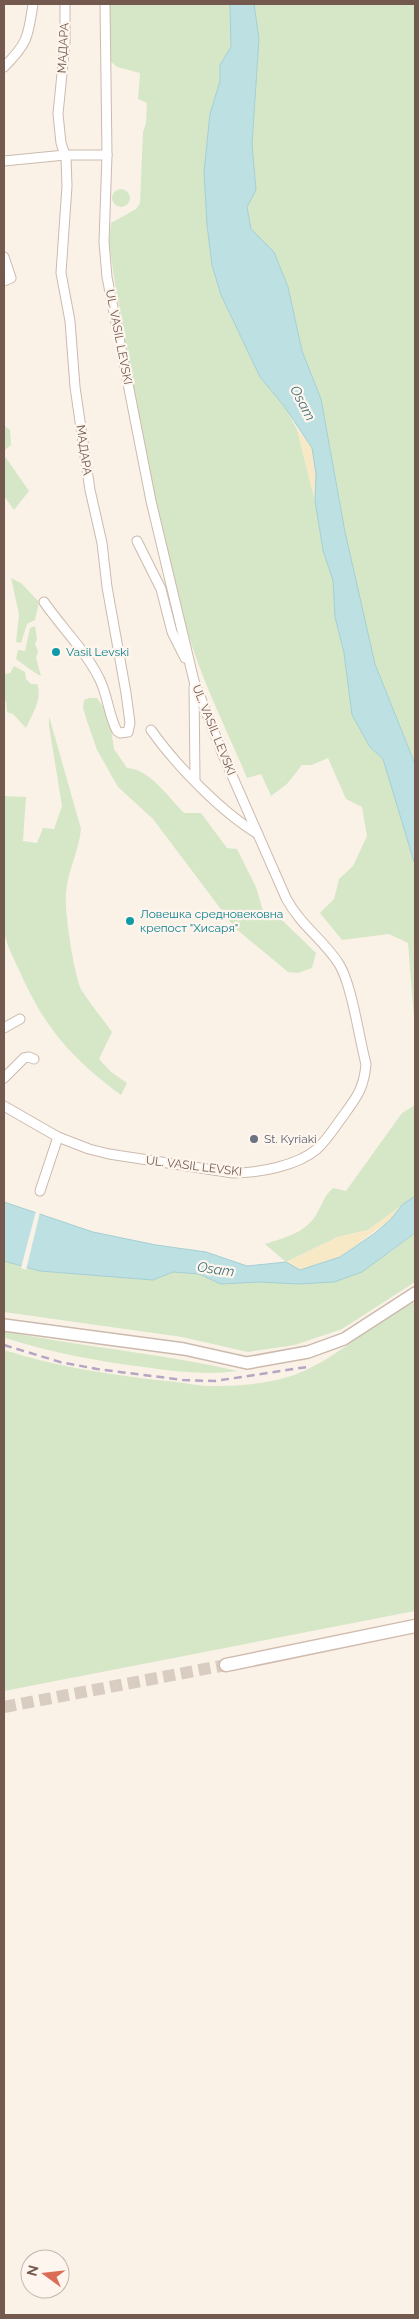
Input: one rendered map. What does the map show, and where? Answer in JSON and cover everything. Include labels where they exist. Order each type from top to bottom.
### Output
[{"type":"main road","points":[[226,1665],[415,1626]]},
{"type":"street","points":[[4,67],[26,42],[33,4]]},
{"type":"street","name":"МАДАРА","points":[[44,602],[84,654],[100,679],[117,731],[124,734],[128,732],[130,723],[128,708],[107,587],[102,543],[90,490],[74,387],[70,321],[61,273],[68,186],[58,114],[65,43],[65,4]]},
{"type":"street","name":"UL. VASIL LEVSKI","points":[[4,1106],[58,1137],[109,1154],[233,1173],[267,1170],[315,1150],[361,1091],[366,1064],[344,973],[325,947],[295,915],[223,755],[194,681],[150,500],[107,276],[104,242],[107,155],[105,4]]},
{"type":"street","points":[[4,161],[64,155],[107,155]]},
{"type":"street","points":[[4,257],[12,278],[4,281]]},
{"type":"street","points":[[137,541],[161,589],[172,632],[194,681],[195,780]]},
{"type":"street","points":[[151,730],[166,750],[232,818],[258,834]]},
{"type":"street","points":[[4,1028],[20,1019]]},
{"type":"street","points":[[4,1078],[24,1058],[29,1057],[34,1060]]},
{"type":"street","points":[[40,1190],[58,1137]]},
{"type":"street","points":[[4,1325],[184,1349],[247,1363],[308,1352],[344,1339],[415,1293]]},
{"type":"green space","points":[[110,4],[230,4],[231,47],[220,65],[220,81],[210,114],[204,172],[207,225],[212,265],[221,295],[260,377],[284,406],[297,429],[315,501],[323,550],[333,581],[335,617],[344,653],[352,715],[370,747],[383,759],[415,865],[415,1031],[408,943],[389,934],[342,940],[320,913],[334,899],[339,879],[353,866],[367,836],[362,807],[346,799],[328,758],[312,765],[302,765],[287,784],[271,796],[261,774],[247,778],[206,684],[186,627],[154,497],[109,241],[111,223],[136,209],[140,203],[143,132],[146,123],[147,103],[138,99],[140,73],[117,67],[109,60]]},
{"type":"green space","points":[[254,4],[415,4],[415,764],[375,664],[345,532],[321,399],[302,351],[288,287],[274,252],[251,229],[247,207],[256,190],[252,144],[259,39]]},
{"type":"green space","points":[[117,189],[125,189],[130,194],[128,205],[117,207],[112,202],[112,194]]},
{"type":"green space","points":[[4,425],[10,430],[11,445],[4,451]]},
{"type":"green space","points":[[4,455],[29,491],[14,510],[4,496]]},
{"type":"green space","points":[[11,578],[21,583],[39,602],[35,620],[27,624],[21,643],[16,642],[19,614]]},
{"type":"green space","points":[[35,626],[37,639],[35,644],[38,651],[36,658],[41,676],[16,659],[18,650],[25,651],[30,628]]},
{"type":"green space","points":[[14,666],[25,672],[26,679],[31,684],[37,684],[38,689],[38,701],[26,728],[13,714],[7,712],[6,701],[4,701],[4,674],[10,673]]},
{"type":"green space","points":[[97,698],[104,708],[111,728],[114,749],[127,768],[143,773],[151,778],[184,813],[201,813],[227,848],[237,849],[256,887],[263,911],[283,921],[316,953],[312,968],[298,973],[288,972],[235,928],[153,819],[118,787],[97,750],[87,721],[83,708],[84,700]]},
{"type":"green space","points":[[49,716],[81,829],[66,892],[70,943],[82,991],[112,1032],[99,1059],[111,1072],[127,1083],[121,1095],[87,1068],[49,1025],[38,1008],[10,951],[4,931],[4,796],[26,797],[23,841],[37,843],[43,828],[54,829],[62,806]]},
{"type":"green space","points":[[415,1105],[415,1196],[368,1230],[338,1237],[286,1262],[265,1244],[292,1235],[304,1228],[317,1214],[333,1188],[346,1191],[402,1113]]},
{"type":"green space","points":[[415,1233],[415,1282],[342,1329],[295,1345],[248,1352],[182,1337],[4,1312],[4,1261],[40,1271],[153,1280],[173,1272],[199,1274],[221,1284],[260,1282],[298,1284],[390,1252]]},
{"type":"green space","points":[[415,1302],[415,1611],[4,1691],[4,1350],[65,1366],[125,1376],[204,1386],[247,1385],[280,1379],[314,1366],[385,1319]]},
{"type":"green space","points":[[4,1331],[180,1359],[238,1371],[216,1373],[183,1372],[95,1360],[59,1353],[5,1338]]},
{"type":"sand","points":[[297,429],[312,448],[316,474],[315,501]]},
{"type":"sand","points":[[402,1205],[391,1219],[340,1257],[300,1270],[286,1262],[338,1237],[368,1230]]},
{"type":"water","name":"Osam","points":[[230,4],[254,4],[259,39],[252,144],[256,190],[247,207],[251,229],[274,252],[288,287],[302,351],[321,399],[345,532],[375,664],[415,764],[415,865],[383,759],[370,747],[352,715],[344,653],[335,617],[333,581],[323,550],[315,501],[316,474],[312,448],[284,406],[260,377],[221,295],[212,265],[207,225],[204,172],[210,114],[220,81],[220,65],[231,47]]},
{"type":"water","name":"Osam","points":[[415,1196],[415,1233],[362,1272],[334,1282],[221,1284],[199,1274],[173,1272],[153,1280],[40,1271],[4,1261],[4,1202],[93,1232],[156,1245],[206,1252],[247,1266],[286,1262],[300,1270],[340,1257],[375,1233],[391,1219],[402,1205]]},
{"type":"pier","points":[[36,1211],[40,1212],[26,1270],[21,1268]]},
{"type":"tunnel","points":[[4,1707],[226,1665]]},
{"type":"railway","points":[[4,1345],[60,1362],[97,1369],[183,1380],[215,1381],[307,1367]]},
{"type":"place","name":"Vasil Levski","points":[[56,652]]},
{"type":"place","name":"Ловешка средновековна крепост \"Хисаря\"","points":[[130,921]]},
{"type":"place","name":"St. Kyriaki","points":[[254,1139]]}]
